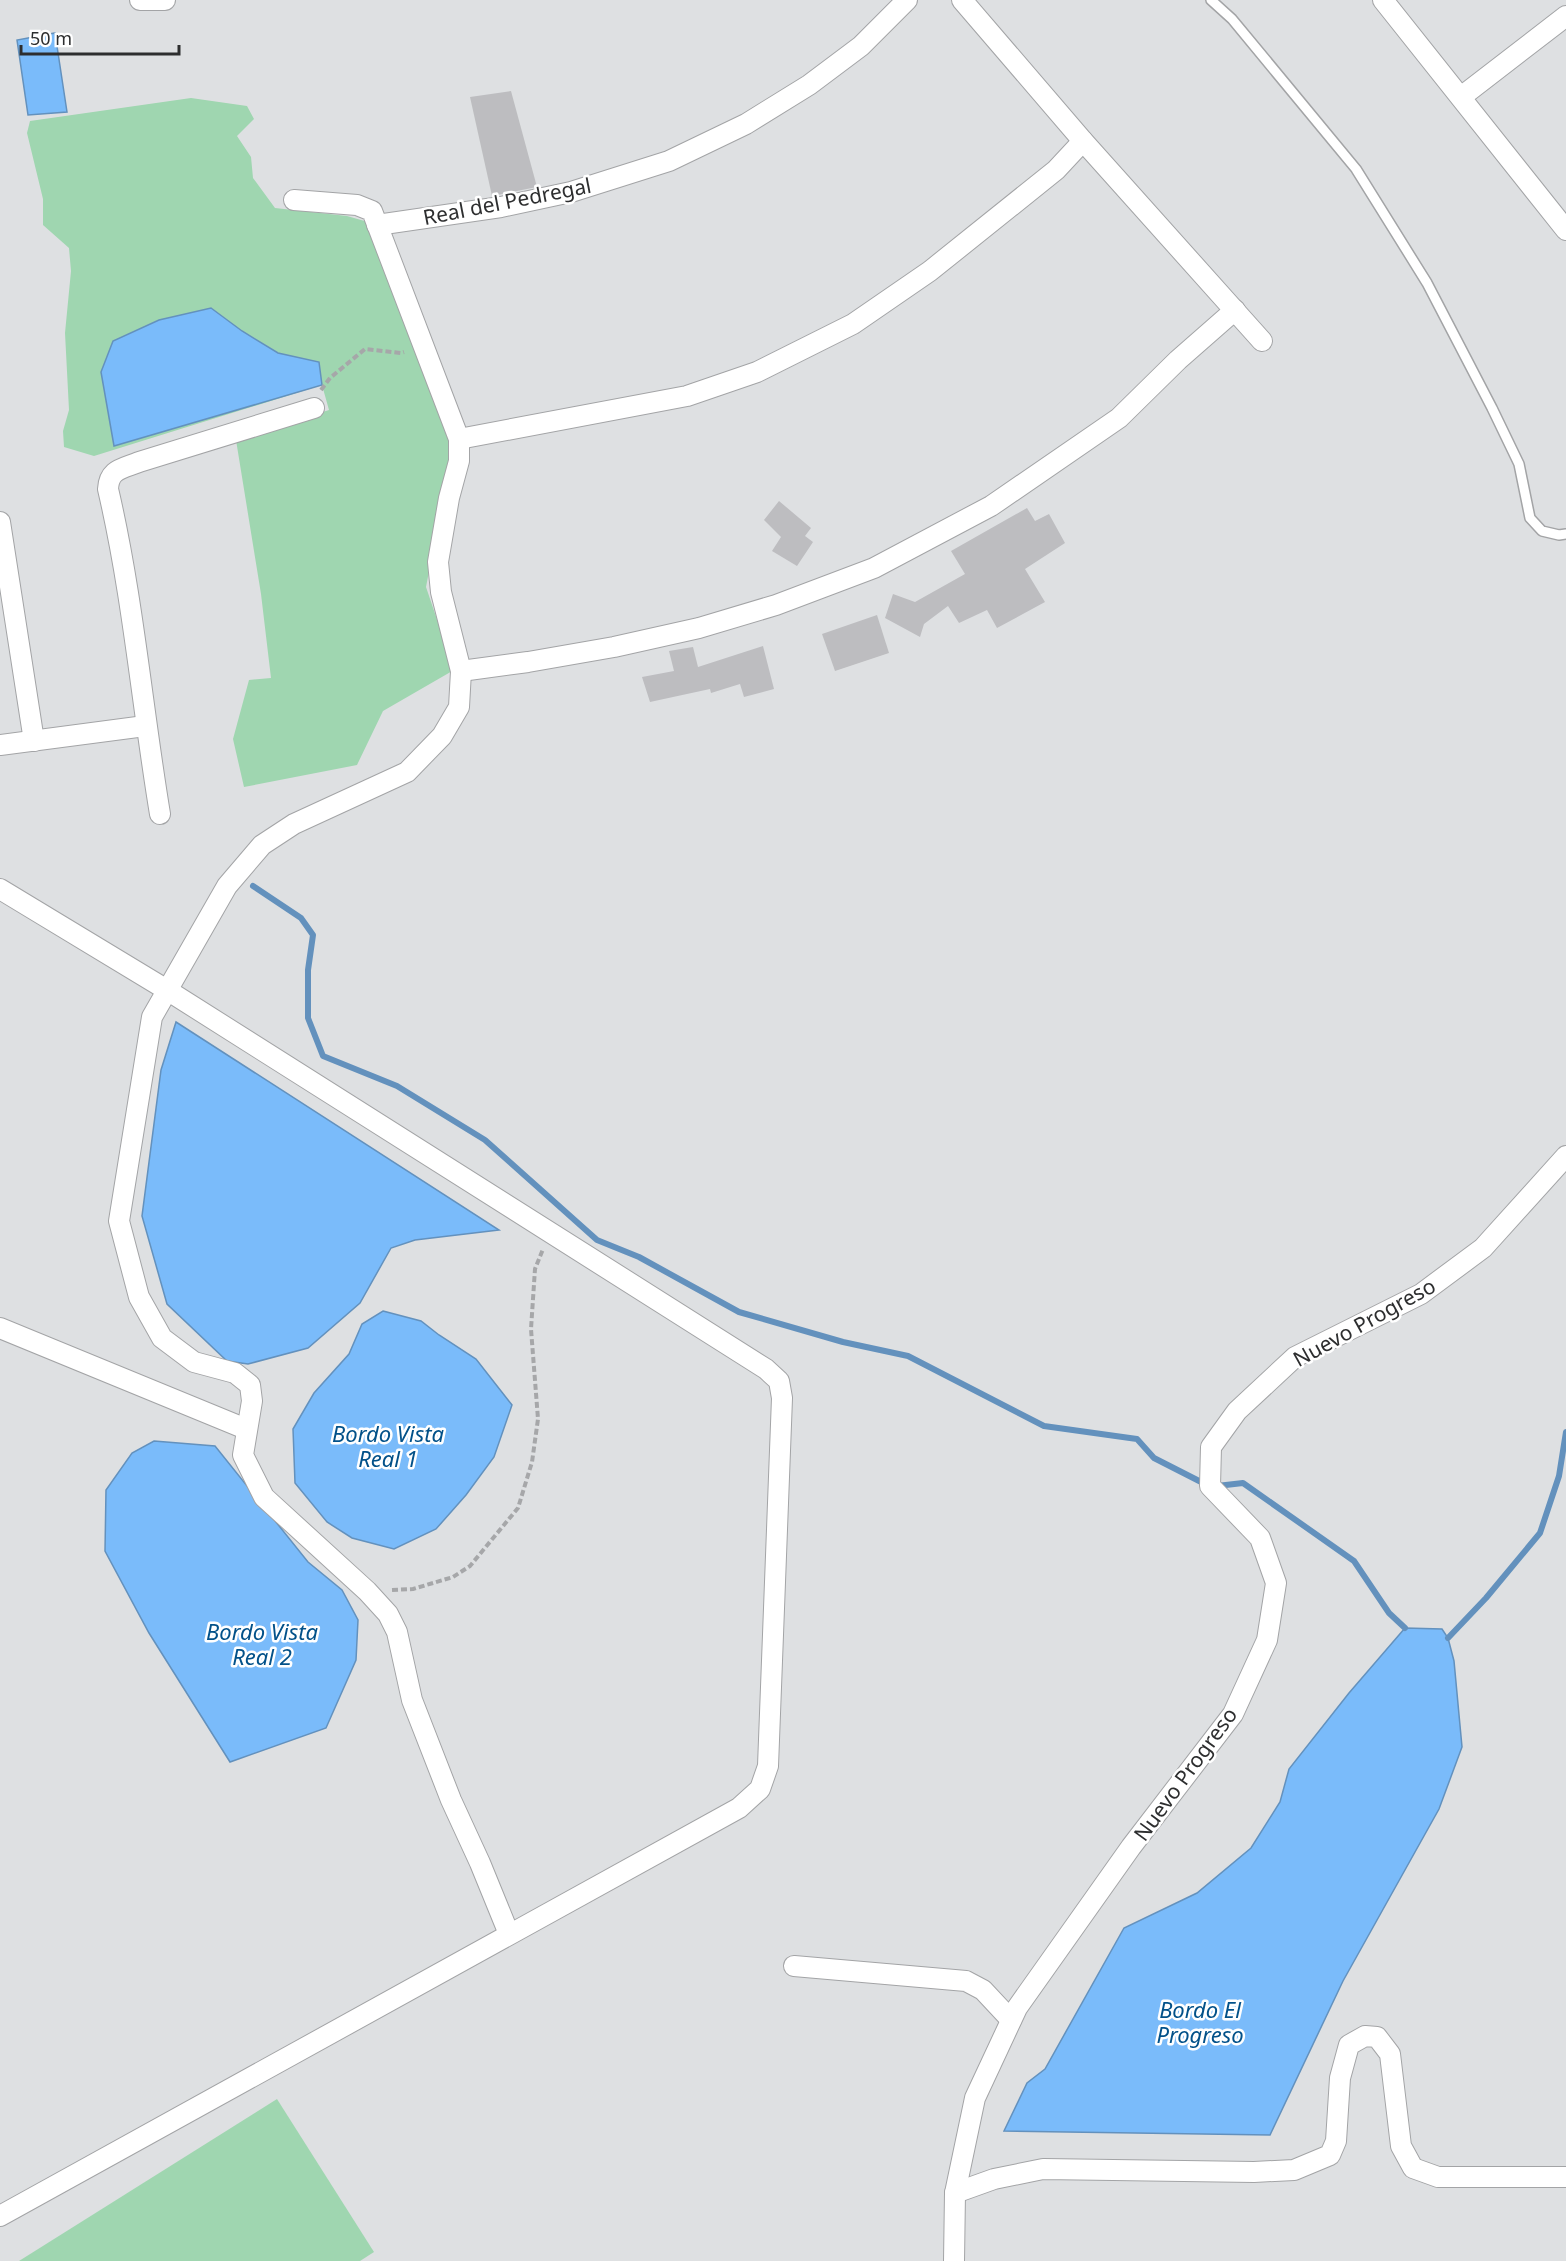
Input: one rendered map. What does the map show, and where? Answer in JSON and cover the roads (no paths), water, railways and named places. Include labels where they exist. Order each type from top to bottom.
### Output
[{"type":"street","points":[[140,0],[165,0]]},
{"type":"street","name":"Real del Pedregal","points":[[377,225],[501,207],[571,192],[669,161],[746,124],[809,85],[861,46],[907,0]]},
{"type":"street","points":[[962,0],[1083,141],[1262,341]]},
{"type":"street","points":[[1383,0],[1566,230]]},
{"type":"street","points":[[1461,97],[1566,16]]},
{"type":"street","points":[[459,439],[687,396],[758,372],[853,324],[930,271],[1056,170],[1083,141]]},
{"type":"street","points":[[294,200],[357,205],[372,211],[459,439],[459,461],[449,498],[438,562],[441,592],[461,671],[459,707],[442,736],[406,772],[294,825],[262,846],[227,886],[152,1017],[119,1221],[139,1297],[162,1338],[194,1362],[234,1372],[250,1385],[252,1401],[243,1455],[264,1497],[367,1591],[388,1614],[397,1632],[412,1700],[509,1934]]},
{"type":"street","points":[[461,671],[614,647],[699,628],[776,605],[874,568],[991,506],[1119,418],[1178,360],[1235,310]]},
{"type":"street","points":[[160,814],[145,726],[131,619],[108,489],[109,478],[115,472],[139,462],[314,408]]},
{"type":"street","points":[[0,522],[34,741]]},
{"type":"street","points":[[0,746],[145,726]]},
{"type":"street","points":[[0,889],[167,990],[766,1369],[779,1381],[782,1398],[768,1766],[760,1789],[739,1808],[0,2216]]},
{"type":"street","name":"Nuevo Progreso","points":[[954,2261],[955,2193],[975,2098],[1017,2008],[1131,1847],[1233,1714],[1267,1640],[1276,1583],[1260,1538],[1210,1486],[1211,1447],[1237,1411],[1295,1357],[1421,1293],[1483,1248],[1566,1156]]},
{"type":"street","points":[[0,1328],[246,1429]]},
{"type":"street","points":[[794,1966],[966,1982],[983,1990],[1011,2020]]},
{"type":"street","points":[[955,2193],[994,2179],[1043,2169],[1254,2172],[1294,2170],[1330,2155],[1336,2141],[1340,2078],[1349,2045],[1365,2036],[1377,2037],[1390,2054],[1401,2146],[1413,2168],[1438,2177],[1566,2177]]},
{"type":"lane","points":[[1211,0],[1232,19],[1356,170],[1427,283],[1492,408],[1519,464],[1530,518],[1542,531],[1559,535],[1566,534]]},
{"type":"water","points":[[55,33],[67,112],[28,115],[17,40]]},
{"type":"water","points":[[211,308],[242,331],[278,353],[319,362],[322,385],[114,446],[101,372],[113,341],[159,320]]},
{"type":"water","points":[[176,1022],[499,1230],[415,1240],[391,1248],[360,1303],[308,1348],[248,1364],[227,1361],[167,1304],[142,1216],[161,1070]]},
{"type":"water","name":"Bordo Vista Real 1","points":[[383,1311],[421,1321],[476,1359],[512,1405],[494,1457],[466,1495],[436,1529],[394,1549],[352,1538],[327,1522],[295,1483],[293,1429],[314,1393],[349,1354],[362,1324]]},
{"type":"water","name":"Bordo Vista Real 2","points":[[154,1441],[215,1446],[308,1562],[342,1590],[358,1620],[356,1660],[326,1728],[230,1762],[149,1633],[105,1551],[106,1490],[132,1453]]},
{"type":"water","name":"Bordo El Progreso","points":[[1405,1628],[1442,1629],[1448,1638],[1454,1661],[1462,1747],[1439,1809],[1343,1981],[1270,2135],[1004,2131],[1027,2083],[1045,2069],[1124,1928],[1197,1893],[1251,1848],[1280,1802],[1289,1769],[1349,1693]]},
{"type":"waterway","points":[[253,886],[301,918],[313,935],[308,970],[308,1018],[323,1056],[397,1086],[485,1140],[597,1240],[639,1257],[739,1312],[843,1342],[908,1356],[1044,1426],[1137,1439],[1154,1458],[1207,1485]]},
{"type":"waterway","points":[[1448,1638],[1486,1598],[1540,1533],[1559,1476],[1566,1432]]},
{"type":"waterway","points":[[1217,1486],[1243,1483],[1354,1561],[1389,1613],[1405,1628]]}]
